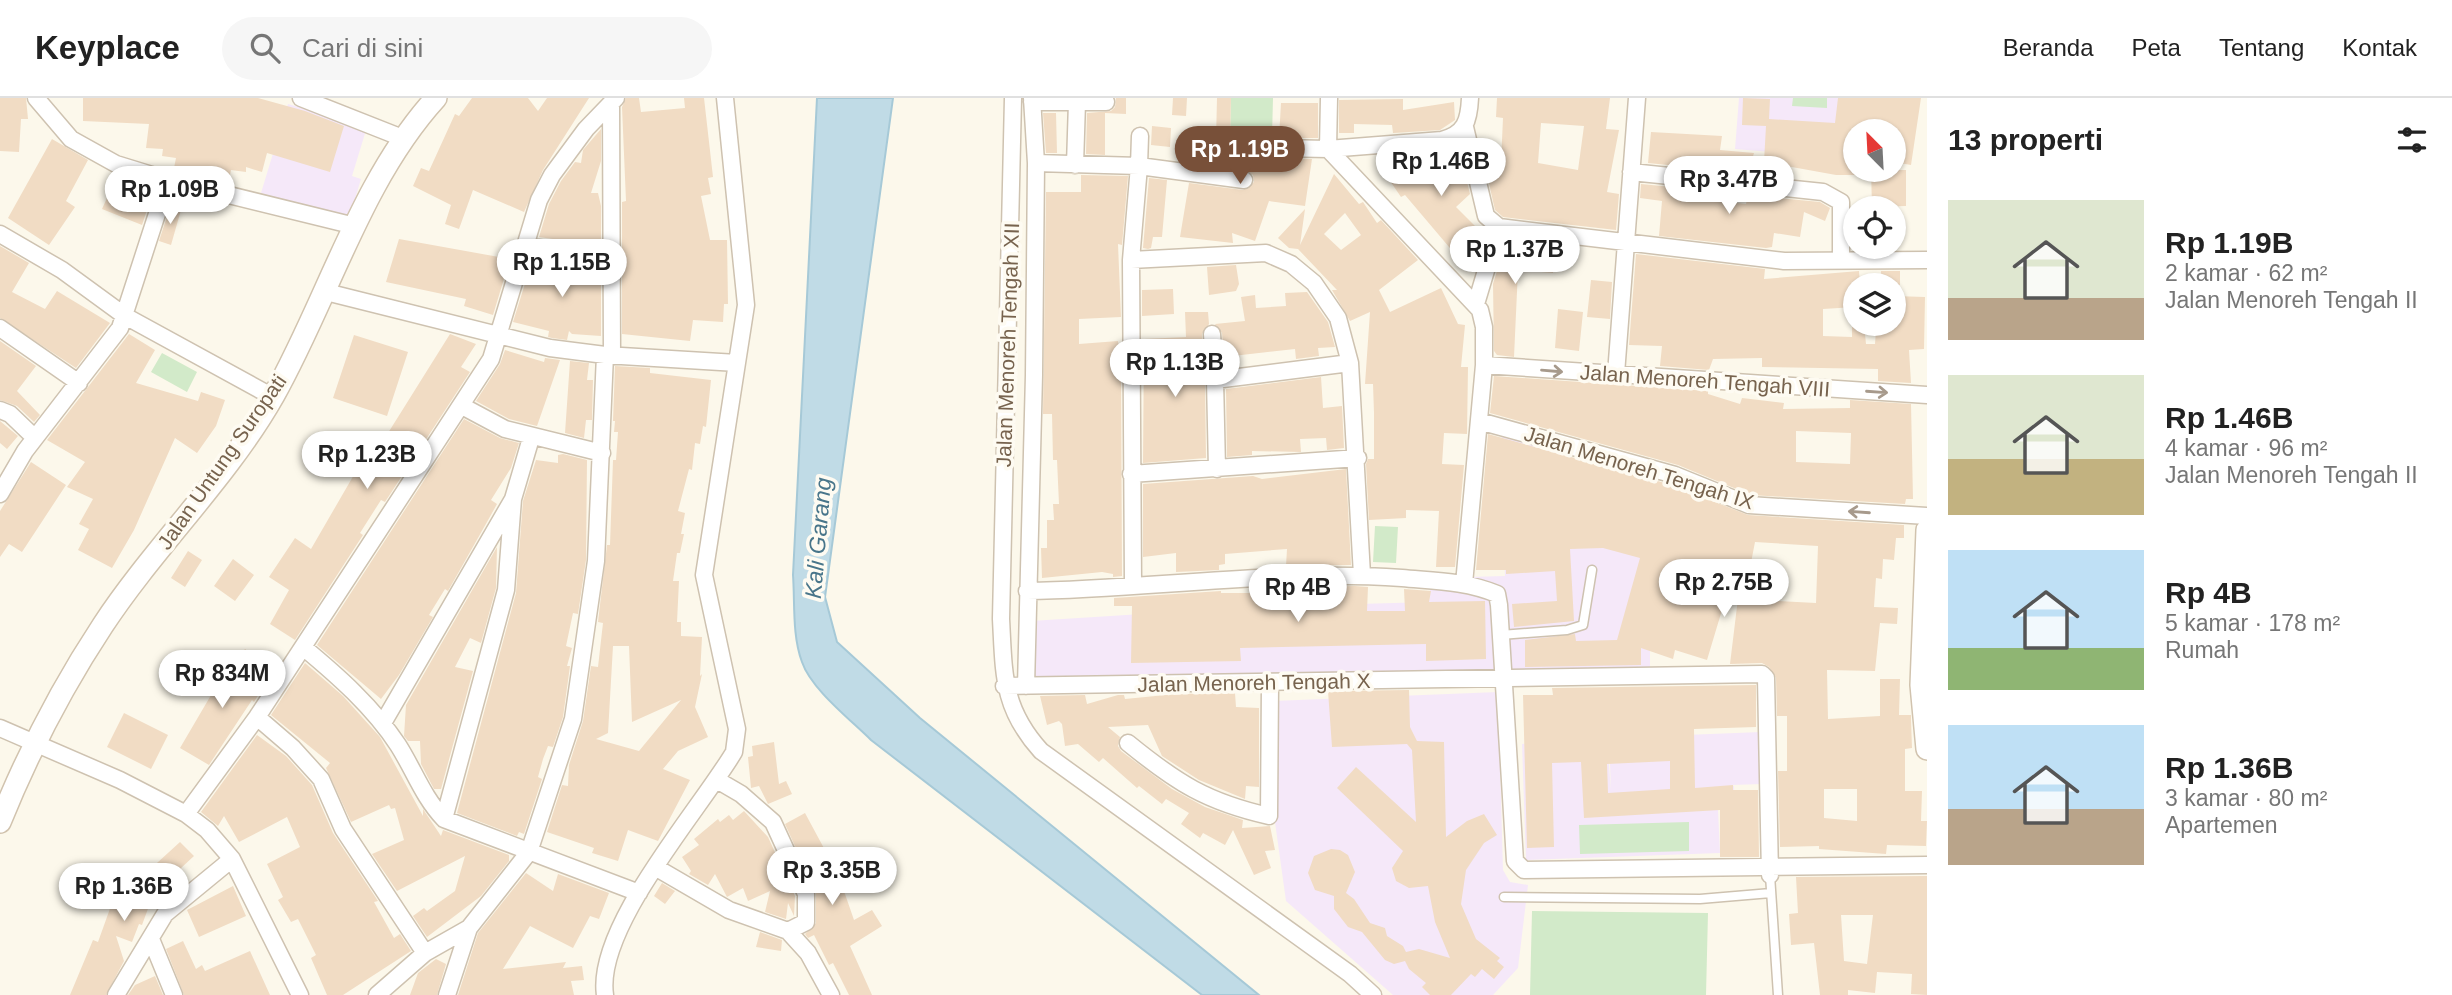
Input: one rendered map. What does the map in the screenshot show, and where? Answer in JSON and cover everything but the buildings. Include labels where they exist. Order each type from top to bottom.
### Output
[{"type":"main road","name":"Jalan Untung Suropati","points":[[0,822],[33,743],[104,624],[208,489],[273,397],[326,292],[355,226],[405,139],[434,99]]},
{"type":"main road","points":[[1927,530],[1922,685],[1927,749]]},
{"type":"street","points":[[36,98],[71,139],[116,163],[168,180],[355,226]]},
{"type":"street","points":[[301,98],[405,139]]},
{"type":"street","points":[[605,995],[603,979],[613,945],[639,893],[718,780],[734,752],[737,729],[705,575],[746,305],[725,98]]},
{"type":"street","name":"Jalan Menoreh Tengah XII","points":[[1004,686],[1002,593],[1013,98]]},
{"type":"street","points":[[1329,98],[1328,149],[1476,303],[1484,327],[1484,365],[1464,584]]},
{"type":"street","points":[[1470,98],[1465,127],[1486,216],[1499,227],[1784,261],[1927,260]]},
{"type":"street","points":[[1616,374],[1637,98]]},
{"type":"street","points":[[1026,685],[1036,163],[1032,100],[1106,102]]},
{"type":"street","points":[[186,814],[257,717],[491,359],[539,200],[552,175],[586,129],[614,101]]},
{"type":"street","points":[[447,995],[469,928],[529,852],[573,719],[596,561],[608,356],[614,101]]},
{"type":"street","points":[[1075,165],[1077,102]]},
{"type":"street","points":[[1279,148],[1328,149],[1442,140],[1457,136],[1465,127]]},
{"type":"street","points":[[1133,584],[1131,260],[1140,136]]},
{"type":"street","points":[[1036,163],[1139,166],[1244,180]]},
{"type":"street","points":[[1631,172],[1823,192],[1840,202],[1841,261]]},
{"type":"street","points":[[0,494],[35,438],[79,383],[125,316],[168,180]]},
{"type":"street","points":[[1476,303],[1499,227]]},
{"type":"street","points":[[0,233],[62,270],[125,316],[273,397]]},
{"type":"street","points":[[524,246],[610,258]]},
{"type":"street","points":[[1131,260],[1266,253],[1280,258],[1314,283],[1344,333],[1350,363],[1358,458],[1362,575]]},
{"type":"street","points":[[326,292],[550,348],[608,356],[737,363]]},
{"type":"street","points":[[0,328],[79,383]]},
{"type":"street","points":[[1212,334],[1217,469]]},
{"type":"street","points":[[1215,380],[1350,363]]},
{"type":"street","name":"Jalan Menoreh Tengah VIII","points":[[1484,365],[1927,395]]},
{"type":"street","points":[[461,405],[505,429],[531,438],[602,453]]},
{"type":"street","points":[[0,410],[10,414],[35,438]]},
{"type":"street","name":"Jalan Menoreh Tengah IX","points":[[1479,421],[1675,475],[1749,505],[1927,516]]},
{"type":"street","points":[[444,819],[506,590],[513,499],[531,438]]},
{"type":"street","points":[[1131,474],[1358,458]]},
{"type":"street","points":[[383,723],[513,499]]},
{"type":"street","points":[[1027,591],[1362,575],[1464,584],[1497,594],[1515,862],[1519,867],[1524,870],[1770,871],[1927,865]]},
{"type":"street","points":[[303,647],[334,672],[383,723],[429,804],[444,819],[639,893]]},
{"type":"street","name":"Jalan Menoreh Tengah X","points":[[1004,686],[1269,684],[1504,677],[1762,674],[1766,678],[1770,871]]},
{"type":"street","points":[[1128,743],[1189,789],[1230,807],[1269,816],[1269,684]]},
{"type":"street","points":[[1004,686],[1020,725],[1041,751],[1350,974],[1373,995]]},
{"type":"street","points":[[257,717],[293,748],[320,779],[343,829],[425,953]]},
{"type":"street","points":[[0,728],[120,780],[186,814],[207,830],[232,859],[300,995]]},
{"type":"street","points":[[718,780],[741,794],[773,822],[806,894],[806,922],[788,931]]},
{"type":"street","points":[[116,995],[165,914],[232,859]]},
{"type":"street","points":[[655,867],[729,910],[788,931],[808,953],[831,995]]},
{"type":"street","points":[[377,995],[425,953],[469,928]]},
{"type":"street","points":[[151,939],[174,995]]},
{"type":"lane","points":[[1501,635],[1567,630],[1583,625],[1592,570]]},
{"type":"lane","name":"Jalan Menoreh Tengah X","points":[[1770,871],[1779,995]]},
{"type":"lane","points":[[1504,897],[1700,899],[1771,893]]},
{"type":"shaded area","points":[[1739,98],[1867,98],[1865,119],[1843,119],[1843,158],[1735,149]]},
{"type":"shaded area","points":[[288,104],[367,127],[352,176],[361,179],[349,219],[261,193]]},
{"type":"shaded area","points":[[1502,430],[1557,446],[1562,480],[1683,531],[1650,636],[1650,668],[1031,680],[1031,621],[1253,607],[1429,602],[1431,578],[1505,576],[1500,466]]},
{"type":"shaded area","points":[[1498,692],[1503,870],[1510,882],[1528,885],[1518,968],[1493,995],[1393,995],[1286,901],[1273,808],[1273,701]]},
{"type":"shaded area","points":[[1761,732],[1763,784],[1731,785],[1734,786],[1735,809],[1718,810],[1720,853],[1526,860],[1522,744],[1607,741],[1611,790],[1609,738]]},
{"type":"green space","points":[[1231,98],[1273,98],[1272,137],[1230,136]]},
{"type":"green space","points":[[1793,98],[1827,98],[1827,108],[1792,106]]},
{"type":"green space","points":[[162,353],[197,372],[187,392],[151,372]]},
{"type":"green space","points":[[1375,526],[1398,527],[1396,563],[1373,562]]},
{"type":"green space","points":[[1689,822],[1689,851],[1580,854],[1579,825]]},
{"type":"green space","points":[[1532,911],[1708,913],[1706,995],[1530,995]]},
{"type":"water","name":"Kali Garang","points":[[817,98],[893,98],[825,597],[837,642],[920,718],[1259,995],[1202,995],[871,740],[814,683],[802,662],[797,641],[793,575]]}]
